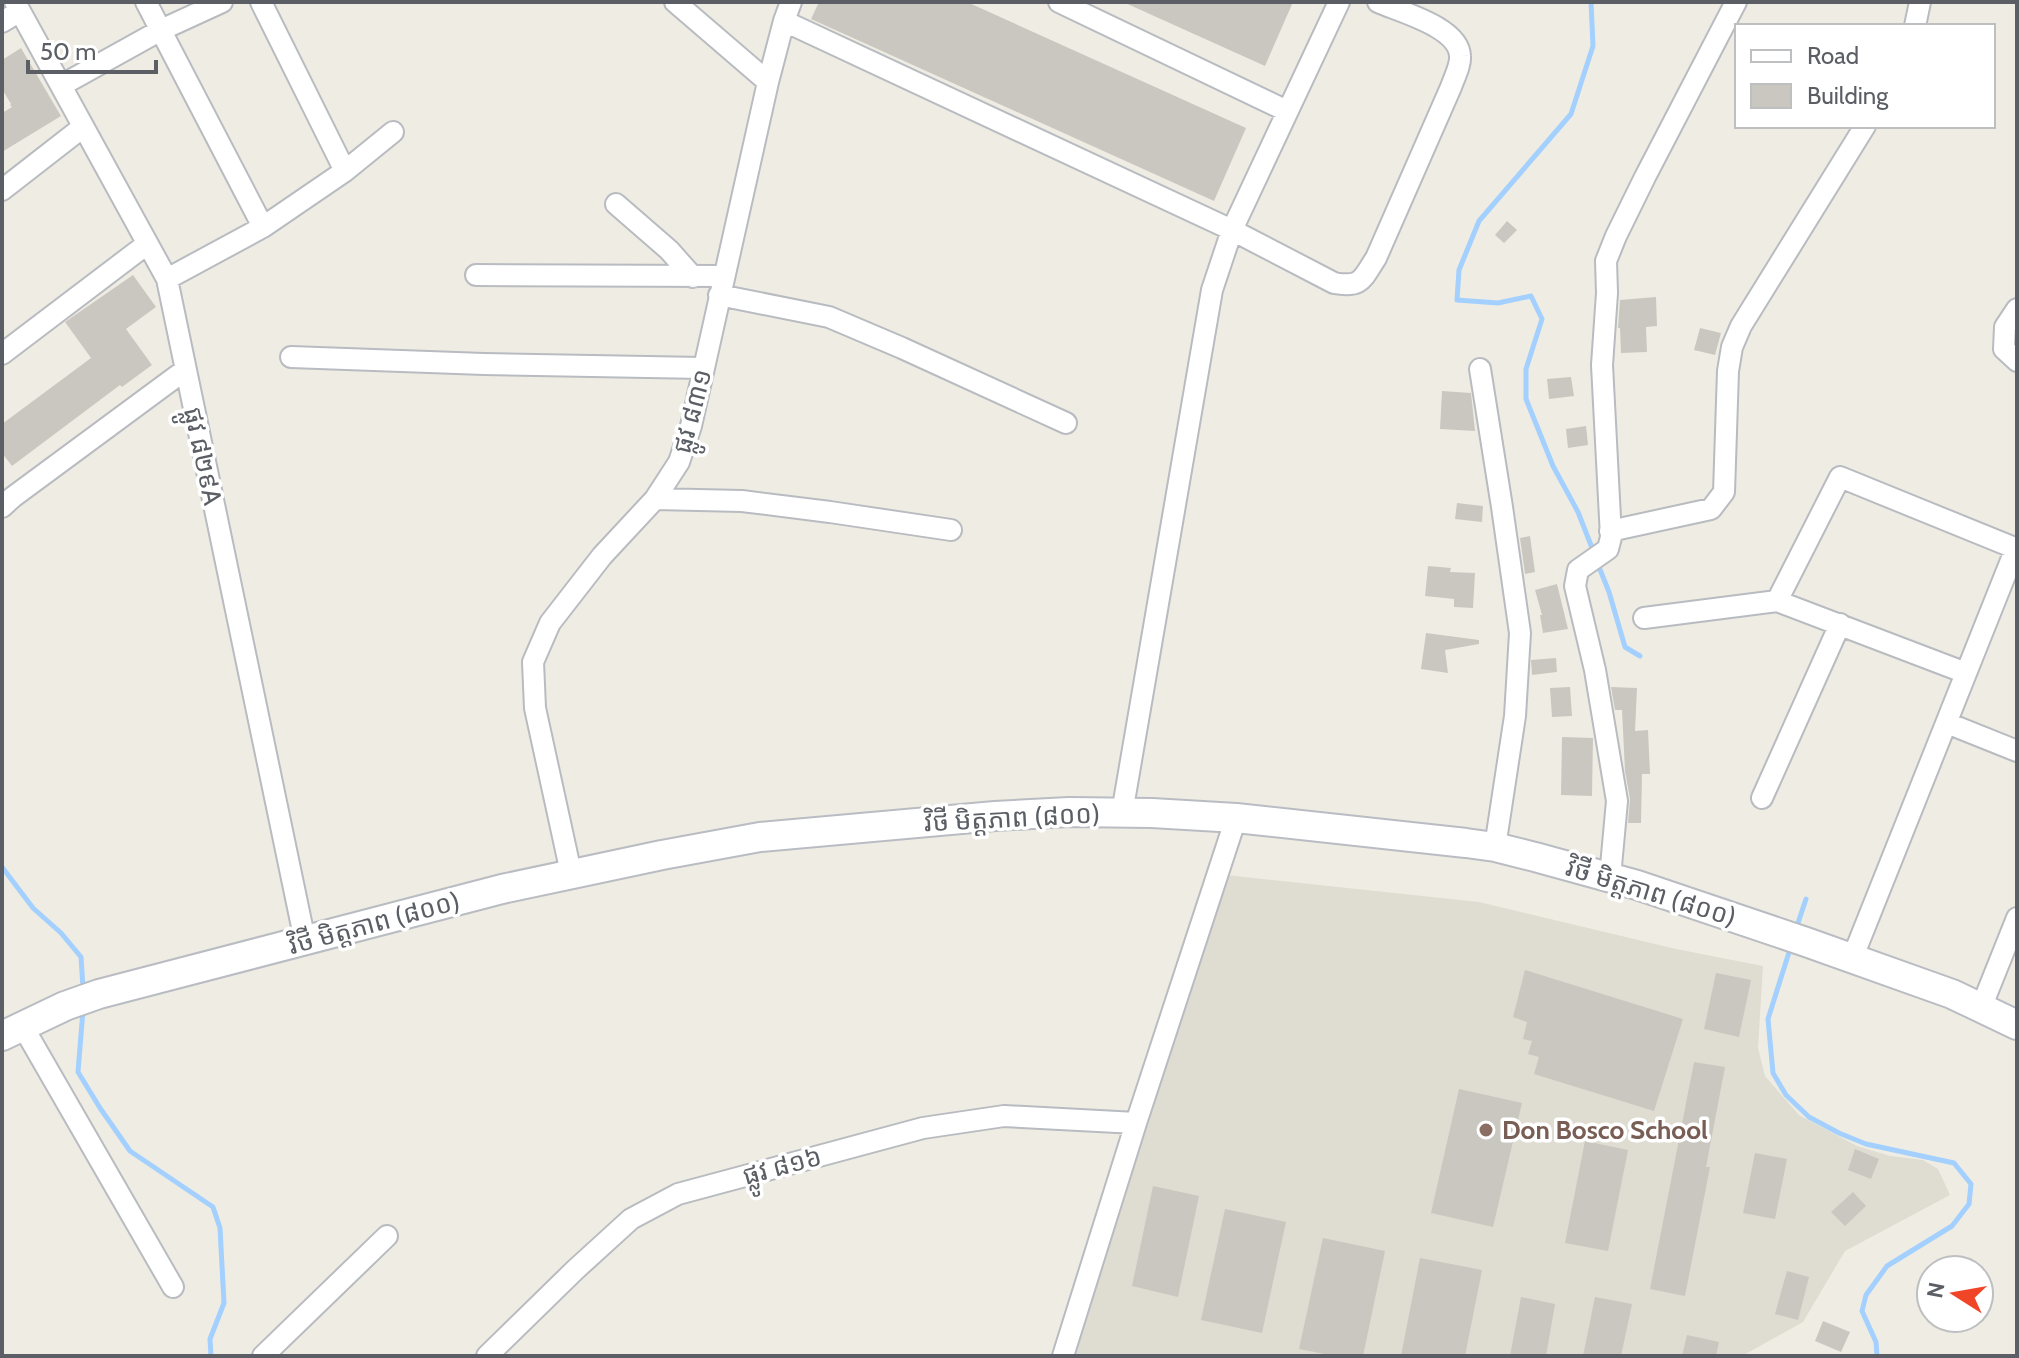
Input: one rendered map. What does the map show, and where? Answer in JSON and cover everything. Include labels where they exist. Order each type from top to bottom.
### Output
[{"type":"main road","name":"វិថី មិត្តភាព (៨០០)","points":[[12,1030],[99,994],[571,873],[760,837],[1069,812],[1236,818],[1495,847],[1610,877],[1771,930],[1952,994],[2017,1025]]},
{"type":"street","points":[[146,2],[263,227]]},
{"type":"street","points":[[62,85],[161,30],[222,2]]},
{"type":"street","points":[[261,2],[345,171]]},
{"type":"street","points":[[675,2],[768,82]]},
{"type":"street","points":[[1059,2],[1287,111]]},
{"type":"street","points":[[1122,813],[1212,290],[1232,230],[1339,2]]},
{"type":"street","points":[[788,11],[1334,283],[1351,286],[1361,281],[1376,258],[1451,87],[1461,57],[1456,42],[1440,28],[1378,2]]},
{"type":"street","points":[[1609,540],[1602,365],[1606,261],[1645,177],[1736,2]]},
{"type":"street","points":[[1915,24],[1920,2]]},
{"type":"street","name":"ផ្លូវ ៨៣១","points":[[571,873],[535,708],[533,662],[550,623],[602,556],[655,499],[679,462],[691,426],[768,82],[788,11]]},
{"type":"street","name":"ផ្លូវ ៨២៩A","points":[[12,12],[62,85],[167,279],[305,941]]},
{"type":"street","points":[[2,190],[83,127]]},
{"type":"street","points":[[1610,877],[1617,801],[1595,670],[1575,586],[1578,570],[1609,540],[1711,509],[1724,492],[1728,371],[1732,347],[1741,326],[1864,128]]},
{"type":"street","points":[[167,279],[263,227],[345,171],[393,132]]},
{"type":"street","points":[[616,204],[669,250],[693,277]]},
{"type":"street","points":[[2,354],[147,244]]},
{"type":"street","points":[[476,275],[693,277],[829,317],[1066,423]]},
{"type":"street","points":[[2017,309],[2005,327],[2004,349],[2017,361]]},
{"type":"street","points":[[291,357],[703,368]]},
{"type":"street","points":[[1480,369],[1520,633],[1515,716],[1495,847]]},
{"type":"street","points":[[6,496],[185,370]]},
{"type":"street","points":[[1777,601],[1840,477],[2017,548],[1852,959]]},
{"type":"street","points":[[655,499],[742,501],[951,530]]},
{"type":"street","points":[[1644,618],[1777,601],[1966,673]]},
{"type":"street","points":[[1762,798],[1840,624]]},
{"type":"street","points":[[1947,723],[2017,751]]},
{"type":"street","points":[[1063,1356],[1236,818]]},
{"type":"street","points":[[1981,1008],[2017,918]]},
{"type":"street","points":[[12,1030],[173,1287]]},
{"type":"street","name":"ផ្លូវ ៨១៦","points":[[487,1356],[631,1219],[678,1194],[923,1128],[1004,1116],[1136,1123]]},
{"type":"street","points":[[263,1356],[387,1236]]},
{"type":"shaded area","name":"Don Bosco School","points":[[1226,875],[1479,902],[1676,949],[1763,966],[1758,1048],[1765,1076],[1799,1115],[1857,1146],[1890,1156],[1923,1160],[1938,1169],[1950,1195],[1845,1251],[1803,1322],[1742,1356],[1072,1356]]},
{"type":"building","points":[[819,2],[967,2],[1246,128],[1214,201],[811,19]]},
{"type":"building","points":[[1123,2],[1293,2],[1265,66]]},
{"type":"building","points":[[21,48],[61,116],[2,152],[2,113],[12,107],[2,89],[2,60]]},
{"type":"building","points":[[1507,221],[1517,230],[1504,243],[1495,235]]},
{"type":"building","points":[[133,275],[156,307],[126,329],[152,365],[122,387],[120,385],[12,466],[2,453],[2,424],[91,358],[65,322]]},
{"type":"building","points":[[1656,297],[1657,326],[1646,327],[1647,352],[1621,353],[1618,328],[1620,300]]},
{"type":"building","points":[[1700,328],[1721,333],[1715,355],[1694,350]]},
{"type":"building","points":[[1571,377],[1574,396],[1549,399],[1547,379]]},
{"type":"building","points":[[1442,391],[1471,393],[1475,431],[1440,429]]},
{"type":"building","points":[[1586,426],[1588,445],[1568,448],[1566,429]]},
{"type":"building","points":[[1457,503],[1483,506],[1482,522],[1455,519]]},
{"type":"building","points":[[1530,536],[1535,572],[1525,574],[1520,538]]},
{"type":"building","points":[[1428,566],[1451,568],[1450,572],[1475,573],[1473,608],[1454,607],[1454,599],[1425,596]]},
{"type":"building","points":[[1557,584],[1568,629],[1543,633],[1535,590]]},
{"type":"building","points":[[1426,633],[1479,640],[1479,644],[1445,650],[1448,673],[1421,669]]},
{"type":"building","points":[[1556,658],[1557,672],[1532,675],[1531,660]]},
{"type":"building","points":[[1570,687],[1572,716],[1552,717],[1550,688]]},
{"type":"building","points":[[1611,687],[1637,688],[1635,731],[1648,730],[1650,774],[1642,774],[1641,823],[1628,823],[1630,799],[1625,771],[1622,710],[1615,710]]},
{"type":"building","points":[[1562,737],[1593,738],[1592,796],[1561,795]]},
{"type":"building","points":[[1525,970],[1683,1019],[1654,1111],[1534,1074],[1539,1057],[1528,1054],[1532,1041],[1523,1039],[1527,1022],[1513,1017]]},
{"type":"building","points":[[1716,973],[1751,980],[1739,1037],[1704,1029]]},
{"type":"building","points":[[1694,1062],[1725,1067],[1706,1167],[1710,1167],[1685,1296],[1650,1289]]},
{"type":"building","points":[[1459,1089],[1522,1103],[1493,1227],[1431,1213]]},
{"type":"building","points":[[1585,1141],[1628,1150],[1608,1251],[1565,1243]]},
{"type":"building","points":[[1855,1149],[1879,1159],[1871,1179],[1848,1170]]},
{"type":"building","points":[[1755,1153],[1787,1159],[1775,1219],[1743,1213]]},
{"type":"building","points":[[1153,1186],[1199,1196],[1178,1297],[1132,1286]]},
{"type":"building","points":[[1853,1192],[1866,1206],[1845,1226],[1831,1212]]},
{"type":"building","points":[[1225,1209],[1286,1222],[1262,1333],[1201,1320]]},
{"type":"building","points":[[1323,1238],[1385,1251],[1363,1356],[1335,1356],[1299,1349]]},
{"type":"building","points":[[1420,1258],[1482,1270],[1465,1356],[1401,1356]]},
{"type":"building","points":[[1787,1271],[1809,1277],[1798,1320],[1775,1314]]},
{"type":"building","points":[[1521,1297],[1555,1304],[1546,1356],[1510,1356]]},
{"type":"building","points":[[1595,1297],[1632,1304],[1621,1356],[1583,1356]]},
{"type":"building","points":[[1823,1321],[1850,1332],[1841,1352],[1815,1341]]},
{"type":"building","points":[[1687,1335],[1719,1342],[1716,1356],[1682,1356]]},
{"type":"waterway","points":[[1591,2],[1593,46],[1571,114],[1479,221],[1459,270],[1457,300],[1498,303],[1531,296],[1542,319],[1526,369],[1526,399],[1594,553]]},
{"type":"waterway","points":[[1597,562],[1625,647],[1640,656]]},
{"type":"waterway","points":[[2,867],[33,908],[61,933],[81,957],[83,988]]},
{"type":"waterway","points":[[1796,929],[1806,899]]},
{"type":"waterway","points":[[1791,946],[1768,1019],[1773,1073],[1786,1095],[1809,1117],[1866,1144],[1954,1163],[1971,1184],[1969,1204],[1952,1226],[1887,1266],[1866,1295],[1862,1311],[1876,1342],[1877,1356]]},
{"type":"waterway","points":[[83,1010],[78,1072],[100,1108],[130,1151],[213,1207],[220,1228],[224,1303],[210,1339],[211,1356]]},
{"type":"place","name":"Don Bosco School","points":[[1486,1130]]}]
